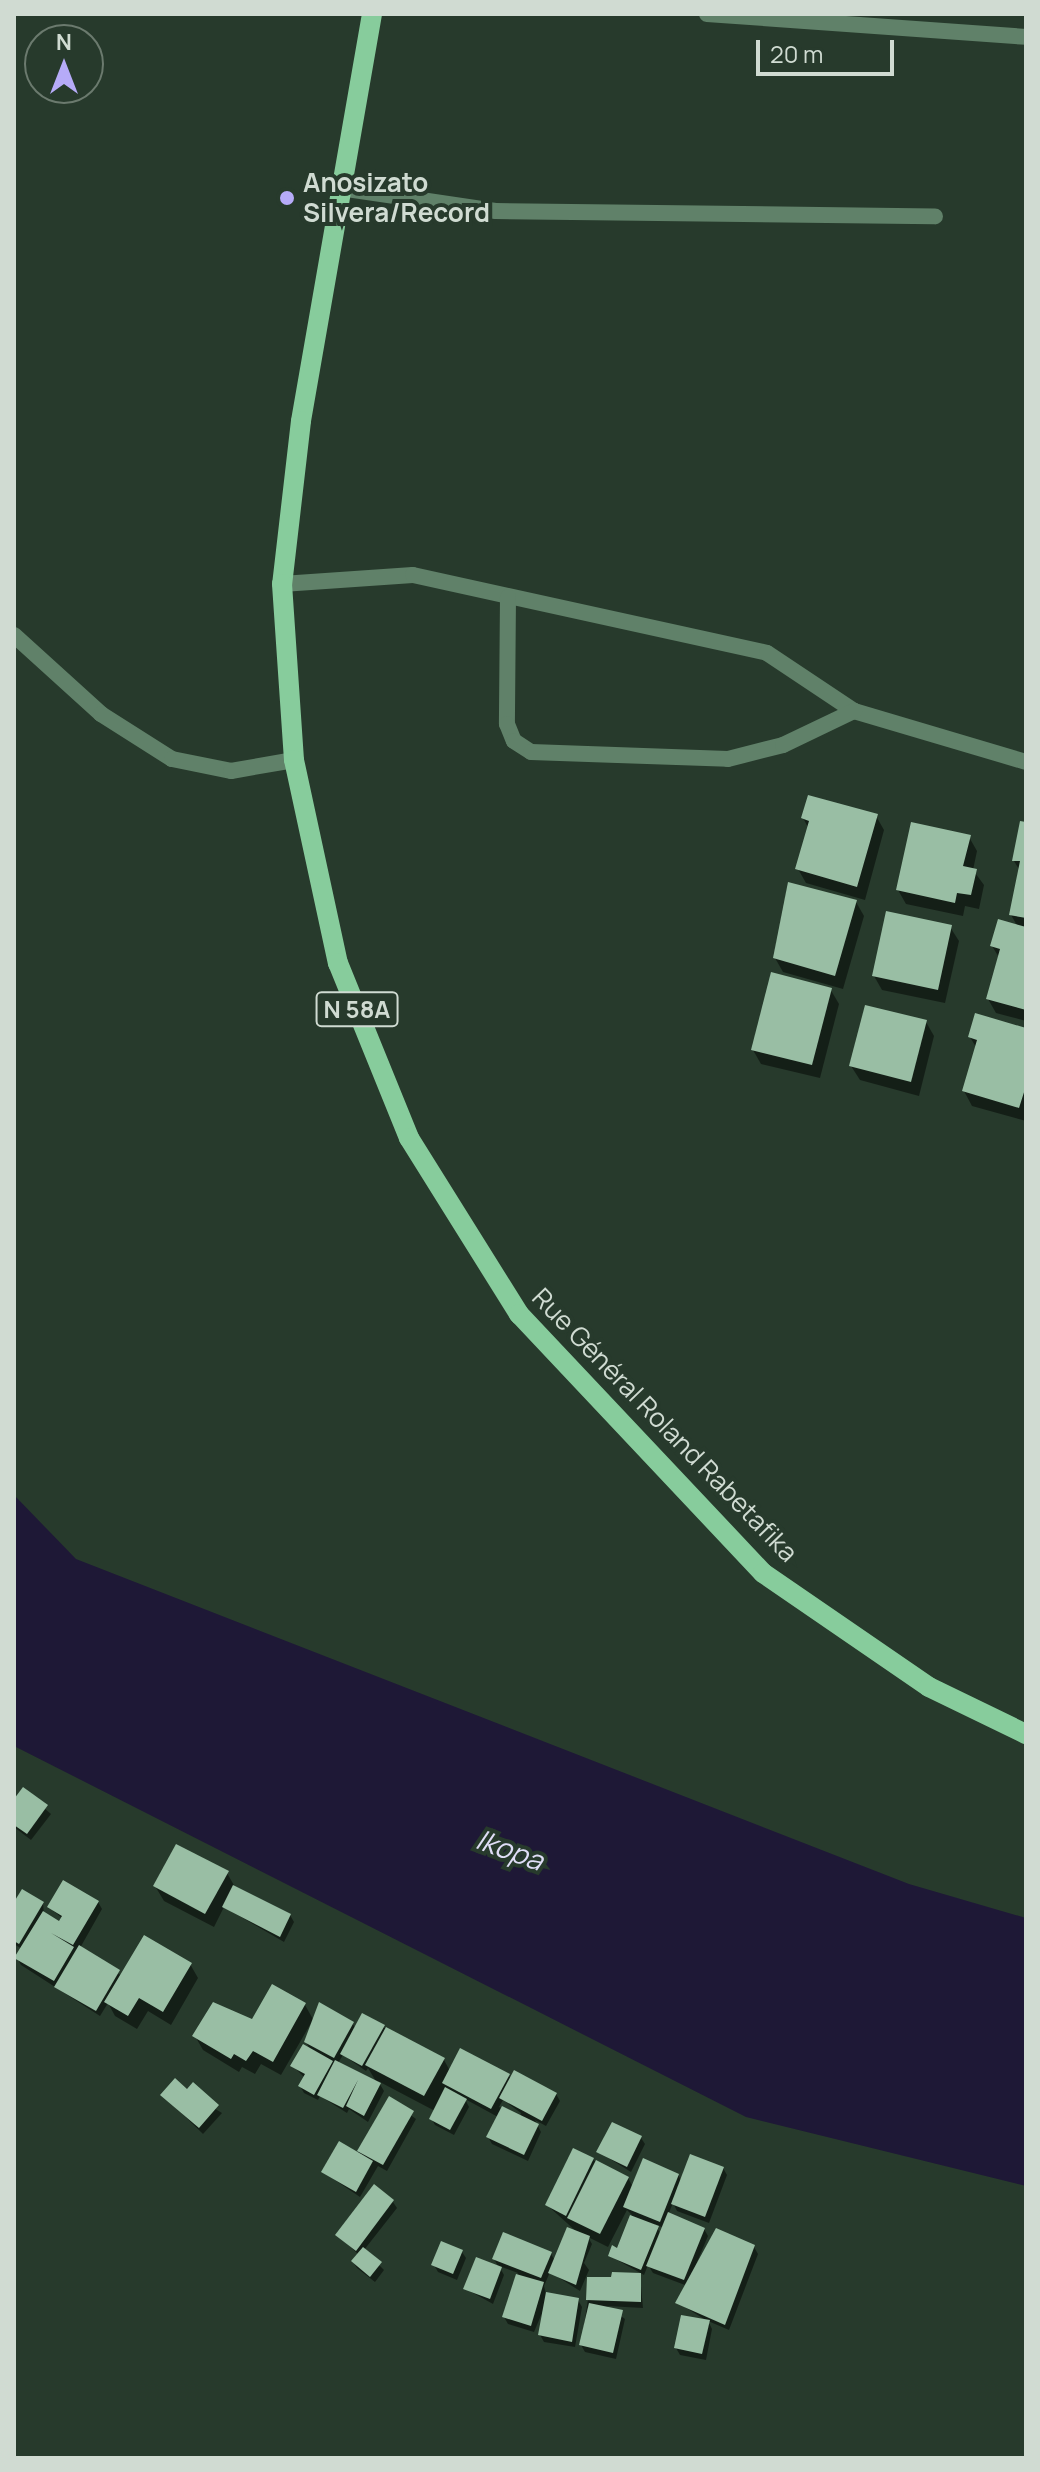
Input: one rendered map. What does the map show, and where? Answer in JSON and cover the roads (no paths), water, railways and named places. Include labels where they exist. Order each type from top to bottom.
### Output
[{"type":"main road","name":"Rue Général Roland Rabetafika","points":[[372,14],[301,421],[282,584],[294,760],[338,963],[409,1138],[519,1314],[763,1573],[929,1687],[1026,1734]]},
{"type":"lane","points":[[707,14],[905,21],[1026,37]]},
{"type":"lane","points":[[340,188],[495,211],[935,216]]},
{"type":"lane","points":[[282,584],[413,575],[767,653],[854,711],[1026,762]]},
{"type":"lane","points":[[508,597],[507,724],[514,741],[531,752],[728,759],[783,745],[854,711]]},
{"type":"lane","points":[[14,635],[101,714],[172,759],[231,771],[294,760]]},
{"type":"water","name":"Ikopa","points":[[14,1495],[76,1559],[909,1884],[1026,1918],[1026,2186],[746,2117],[14,1746]]},
{"type":"place","name":"Anosizato Silvera/Record","points":[[287,198]]}]
